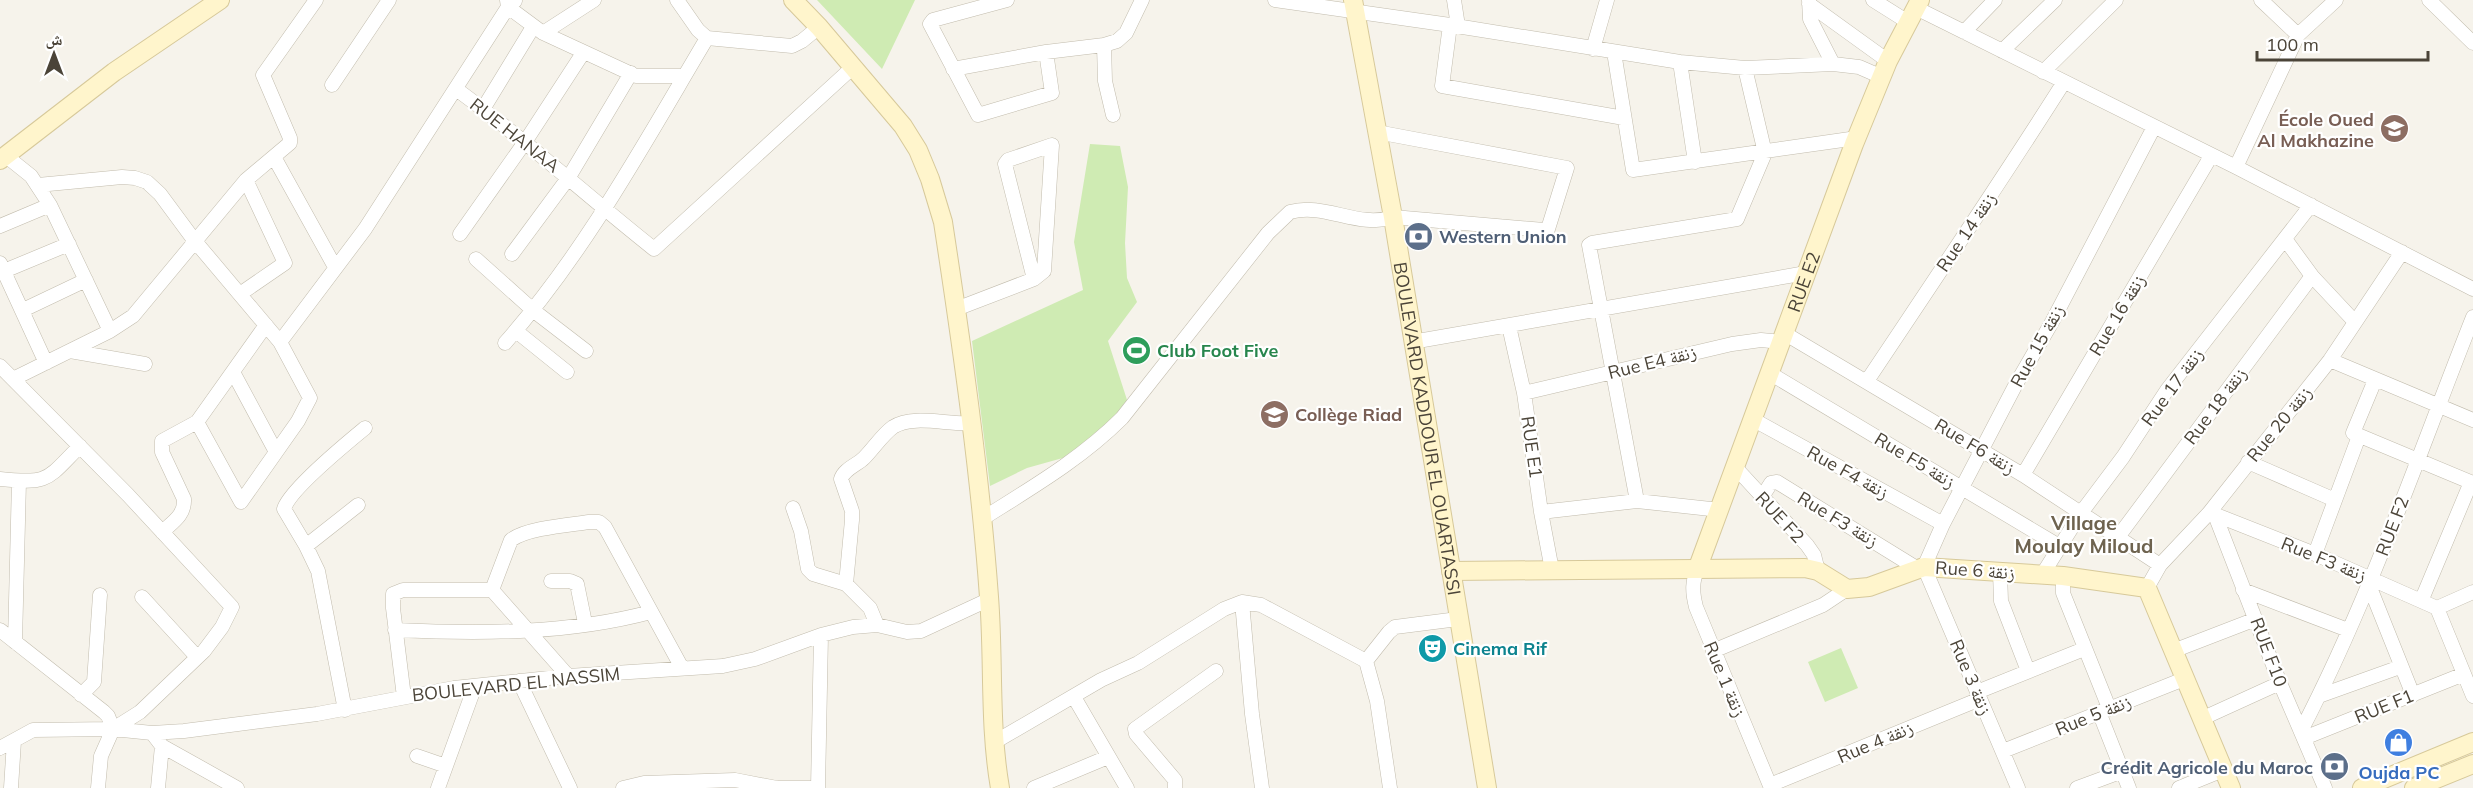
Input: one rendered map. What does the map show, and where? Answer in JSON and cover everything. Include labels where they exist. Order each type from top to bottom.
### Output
[{"type":"street","points":[[110,331],[50,205],[38,185],[31,176],[3,158],[202,6],[220,0]]},
{"type":"street","points":[[13,379],[110,331],[133,316],[246,180],[290,143],[290,138],[263,75],[315,0]]},
{"type":"street","points":[[332,85],[389,0]]},
{"type":"street","points":[[483,109],[538,30],[594,0]]},
{"type":"street","points":[[676,0],[701,35],[707,38],[792,46],[819,27]]},
{"type":"street","points":[[793,0],[819,27],[903,126],[918,150],[930,179],[943,222],[982,519],[990,599],[993,743],[1000,788]]},
{"type":"street","points":[[1007,0],[981,3],[930,22],[952,69],[978,115],[1052,93],[1046,52]]},
{"type":"street","points":[[952,69],[1046,52],[1104,45],[1122,38],[1142,0]]},
{"type":"street","points":[[1275,0],[1354,6],[1593,49],[1680,62],[1745,68],[1833,64],[1885,69]]},
{"type":"street","points":[[1454,0],[1454,25],[1442,86],[1624,118]]},
{"type":"street","points":[[1593,49],[1607,0]]},
{"type":"street","points":[[1873,0],[1915,10],[1964,32],[2473,289]]},
{"type":"street","points":[[1964,32],[1995,0]]},
{"type":"street","points":[[2002,51],[2055,0]]},
{"type":"street","points":[[2043,72],[2116,0]]},
{"type":"street","points":[[2262,0],[2298,35]]},
{"type":"street","points":[[2235,167],[2298,35],[2336,0]]},
{"type":"street","points":[[2429,0],[2473,43]]},
{"type":"street","points":[[510,2],[538,30],[631,74],[684,76]]},
{"type":"street","name":"RUE HANAA","points":[[510,2],[456,89],[569,177],[605,210],[654,249],[852,68]]},
{"type":"street","points":[[1809,2],[1810,19],[1833,64]]},
{"type":"street","points":[[1809,2],[1885,69]]},
{"type":"street","name":"BOULEVARD KADDOUR EL OUARTASSI","points":[[1354,6],[1393,217],[1487,788]]},
{"type":"street","name":"RUE E2","points":[[1698,567],[1857,138],[1885,69],[1915,10]]},
{"type":"street","points":[[506,343],[534,311],[605,210],[707,38]]},
{"type":"street","points":[[1104,45],[1105,81],[1113,115]]},
{"type":"street","points":[[1614,52],[1632,169],[1765,153],[1857,138]]},
{"type":"street","points":[[460,234],[525,142],[583,53]]},
{"type":"street","points":[[1680,62],[1695,162]]},
{"type":"street","points":[[1636,501],[1590,244],[1737,219],[1765,153],[1745,68]]},
{"type":"street","points":[[513,254],[569,177],[631,74]]},
{"type":"street","name":"Rue 14 زنقة","points":[[1867,381],[1972,221],[1997,187],[2064,82]]},
{"type":"street","points":[[280,342],[365,229],[456,89]]},
{"type":"street","name":"Rue 15 زنقة","points":[[1921,568],[1942,524],[2052,322],[2154,127]]},
{"type":"street","points":[[982,519],[1072,462],[1096,444],[1122,418],[1282,217],[1290,212],[1308,209],[1372,221],[1393,217],[1546,230],[1568,169],[1377,132]]},
{"type":"street","points":[[956,309],[1034,279],[1043,273],[1052,145],[1008,160],[1005,164],[1034,279]]},
{"type":"street","name":"Rue 16 زنقة","points":[[2023,475],[2211,156]]},
{"type":"street","points":[[274,157],[335,267]]},
{"type":"street","points":[[38,185],[122,177],[147,182],[160,194],[194,240],[280,342],[310,398],[298,421],[240,502],[197,422]]},
{"type":"street","points":[[240,294],[285,263],[246,180]]},
{"type":"street","points":[[0,226],[50,205]]},
{"type":"street","name":"Rue 17 زنقة","points":[[2042,574],[2081,513],[2123,457],[2167,390],[2311,206]]},
{"type":"street","points":[[2284,239],[2312,276],[2355,322]]},
{"type":"street","points":[[46,363],[2,267],[69,244]]},
{"type":"street","name":"Rue 20 زنقة","points":[[2147,588],[2160,565],[2212,514],[2248,462],[2330,360],[2402,252]]},
{"type":"street","points":[[476,259],[534,311],[586,351]]},
{"type":"street","points":[[1412,342],[1806,273]]},
{"type":"street","name":"Rue 18 زنقة","points":[[2118,537],[2312,276]]},
{"type":"street","points":[[23,310],[86,280]]},
{"type":"street","name":"RUE F2","points":[[2303,734],[2371,582],[2437,406],[2467,351],[2473,317]]},
{"type":"street","points":[[162,532],[182,513],[184,499],[162,452],[161,447],[165,438],[197,422],[266,325]]},
{"type":"street","name":"RUE E1","points":[[1509,326],[1524,393],[1541,512],[1552,570]]},
{"type":"street","points":[[516,331],[567,372]]},
{"type":"street","name":"Rue F6 زنقة","points":[[1783,338],[1867,381],[1982,449],[2160,565]]},
{"type":"street","name":"Rue E4 زنقة","points":[[1524,393],[1748,341],[1783,338]]},
{"type":"street","points":[[70,351],[145,364]]},
{"type":"street","points":[[2330,360],[2473,420]]},
{"type":"street","points":[[0,366],[80,446],[232,607],[213,641],[140,712],[113,729],[101,756],[98,788]]},
{"type":"street","points":[[233,372],[276,452]]},
{"type":"street","name":"Rue F5 زنقة","points":[[1771,374],[2059,546]]},
{"type":"street","points":[[2375,380],[2353,431],[2472,483],[2422,599]]},
{"type":"street","name":"Rue F4 زنقة","points":[[1754,420],[1942,524]]},
{"type":"street","points":[[846,584],[852,511],[841,479],[842,475],[860,462],[897,425],[914,421],[971,423]]},
{"type":"street","points":[[345,710],[318,571],[306,546],[285,513],[284,505],[323,464],[365,428]]},
{"type":"street","points":[[2315,554],[2360,436]]},
{"type":"street","points":[[0,479],[44,480],[80,446]]},
{"type":"street","points":[[2248,462],[2336,500]]},
{"type":"street","name":"RUE F2","points":[[1735,467],[1807,545],[1814,555],[1818,571]]},
{"type":"street","points":[[15,642],[19,481]]},
{"type":"street","name":"Rue F3 زنقة","points":[[1762,497],[1771,483],[1777,482],[1921,568]]},
{"type":"street","points":[[1541,512],[1636,501],[1720,510]]},
{"type":"street","points":[[306,546],[358,505]]},
{"type":"street","points":[[793,508],[801,531],[808,569],[813,574],[846,584],[870,608],[877,625]]},
{"type":"street","name":"Rue F3 زنقة","points":[[2212,514],[2315,554],[2371,582],[2422,599],[2438,608]]},
{"type":"street","name":"RUE F10","points":[[2212,514],[2325,788]]},
{"type":"street","points":[[492,590],[514,537],[595,522],[605,527],[682,668]]},
{"type":"street","points":[[1451,571],[1698,567],[1805,568],[1818,571],[1847,589],[1823,605],[1713,651]]},
{"type":"street","name":"Rue 1 زنقة","points":[[1698,567],[1692,582],[1692,593],[1713,651],[1770,787]]},
{"type":"street","name":"Rue 6 زنقة","points":[[1847,589],[1869,587],[1921,568],[2042,574],[2147,588]]},
{"type":"street","name":"Rue 3 زنقة","points":[[1921,568],[1979,695],[2018,788]]},
{"type":"street","points":[[2000,572],[2001,601],[2028,671]]},
{"type":"street","points":[[2063,576],[2063,593],[2085,648],[2129,788]]},
{"type":"street","points":[[551,581],[570,581],[577,584],[585,624]]},
{"type":"street","points":[[2371,582],[2400,667],[2413,695]]},
{"type":"street","points":[[2147,588],[2231,788]]},
{"type":"street","points":[[404,697],[395,630],[393,594],[397,591],[492,590]]},
{"type":"street","points":[[492,590],[568,676]]},
{"type":"street","points":[[2243,590],[2348,630]]},
{"type":"street","points":[[2473,592],[2438,608],[2473,696]]},
{"type":"street","points":[[81,695],[94,682],[100,595]]},
{"type":"street","points":[[142,597],[197,657]]},
{"type":"street","name":"BOULEVARD EL NASSIM","points":[[0,748],[33,730],[113,729],[139,730],[152,734],[345,710],[404,697],[475,686],[568,676],[723,666],[748,661],[846,628],[877,625],[907,632],[921,631],[990,599]]},
{"type":"street","points":[[993,743],[1101,680],[1138,663],[1224,609],[1242,602],[1261,605],[1366,661],[1377,701],[1390,788]]},
{"type":"street","points":[[1242,602],[1252,714],[1262,788]]},
{"type":"street","points":[[395,630],[526,630],[585,624],[651,612]]},
{"type":"street","points":[[1366,661],[1395,627],[1458,619]]},
{"type":"street","points":[[2173,651],[2256,619]]},
{"type":"street","points":[[0,630],[108,716],[113,729]]},
{"type":"street","points":[[623,788],[644,783],[712,784],[735,780],[777,788],[818,788],[821,635]]},
{"type":"street","name":"Rue 4 زنقة","points":[[1770,787],[2028,671],[2085,648]]},
{"type":"street","points":[[2319,696],[2400,667]]},
{"type":"street","points":[[1175,788],[1174,780],[1135,729],[1216,671]]},
{"type":"street","name":"RUE F1","points":[[2303,734],[2413,695],[2464,674]]},
{"type":"street","name":"Rue 5 زنقة","points":[[2002,751],[2184,679]]},
{"type":"street","points":[[519,681],[570,788]]},
{"type":"street","points":[[2201,719],[2280,683]]},
{"type":"street","points":[[438,788],[475,686]]},
{"type":"street","points":[[1074,697],[1127,788]]},
{"type":"street","points":[[152,734],[162,746],[237,788]]},
{"type":"street","points":[[11,788],[14,741]]},
{"type":"street","points":[[2409,782],[2473,742]]},
{"type":"street","points":[[158,788],[162,746]]},
{"type":"street","points":[[417,756],[446,766]]},
{"type":"street","points":[[1035,788],[1108,757]]},
{"type":"street","points":[[2362,788],[2409,782],[2473,764]]},
{"type":"street","points":[[2179,788],[2223,770]]},
{"type":"street","points":[[2077,788],[2122,771]]},
{"type":"green space","points":[[817,0],[915,0],[882,69]]},
{"type":"green space","points":[[1090,144],[1120,146],[1128,187],[1125,243],[1127,278],[1137,302],[1108,341],[1128,403],[1077,454],[1027,468],[990,486],[972,341],[1083,290],[1074,242]]},
{"type":"green space","points":[[1841,648],[1858,688],[1825,702],[1808,662]]},
{"type":"place","name":"École Oued Al Makhazine","points":[[2395,129]]},
{"type":"place","name":"Western Union","points":[[1418,236]]},
{"type":"place","name":"Club Foot Five","points":[[1136,350]]},
{"type":"place","name":"Collège Riad","points":[[1274,414]]},
{"type":"place","name":"Cinema Rif","points":[[1432,648]]},
{"type":"place","name":"Oujda PC","points":[[2399,743]]},
{"type":"place","name":"Crédit Agricole du Maroc","points":[[2334,767]]},
{"type":"district","name":"Village Moulay Miloud","points":[[2084,534]]}]
